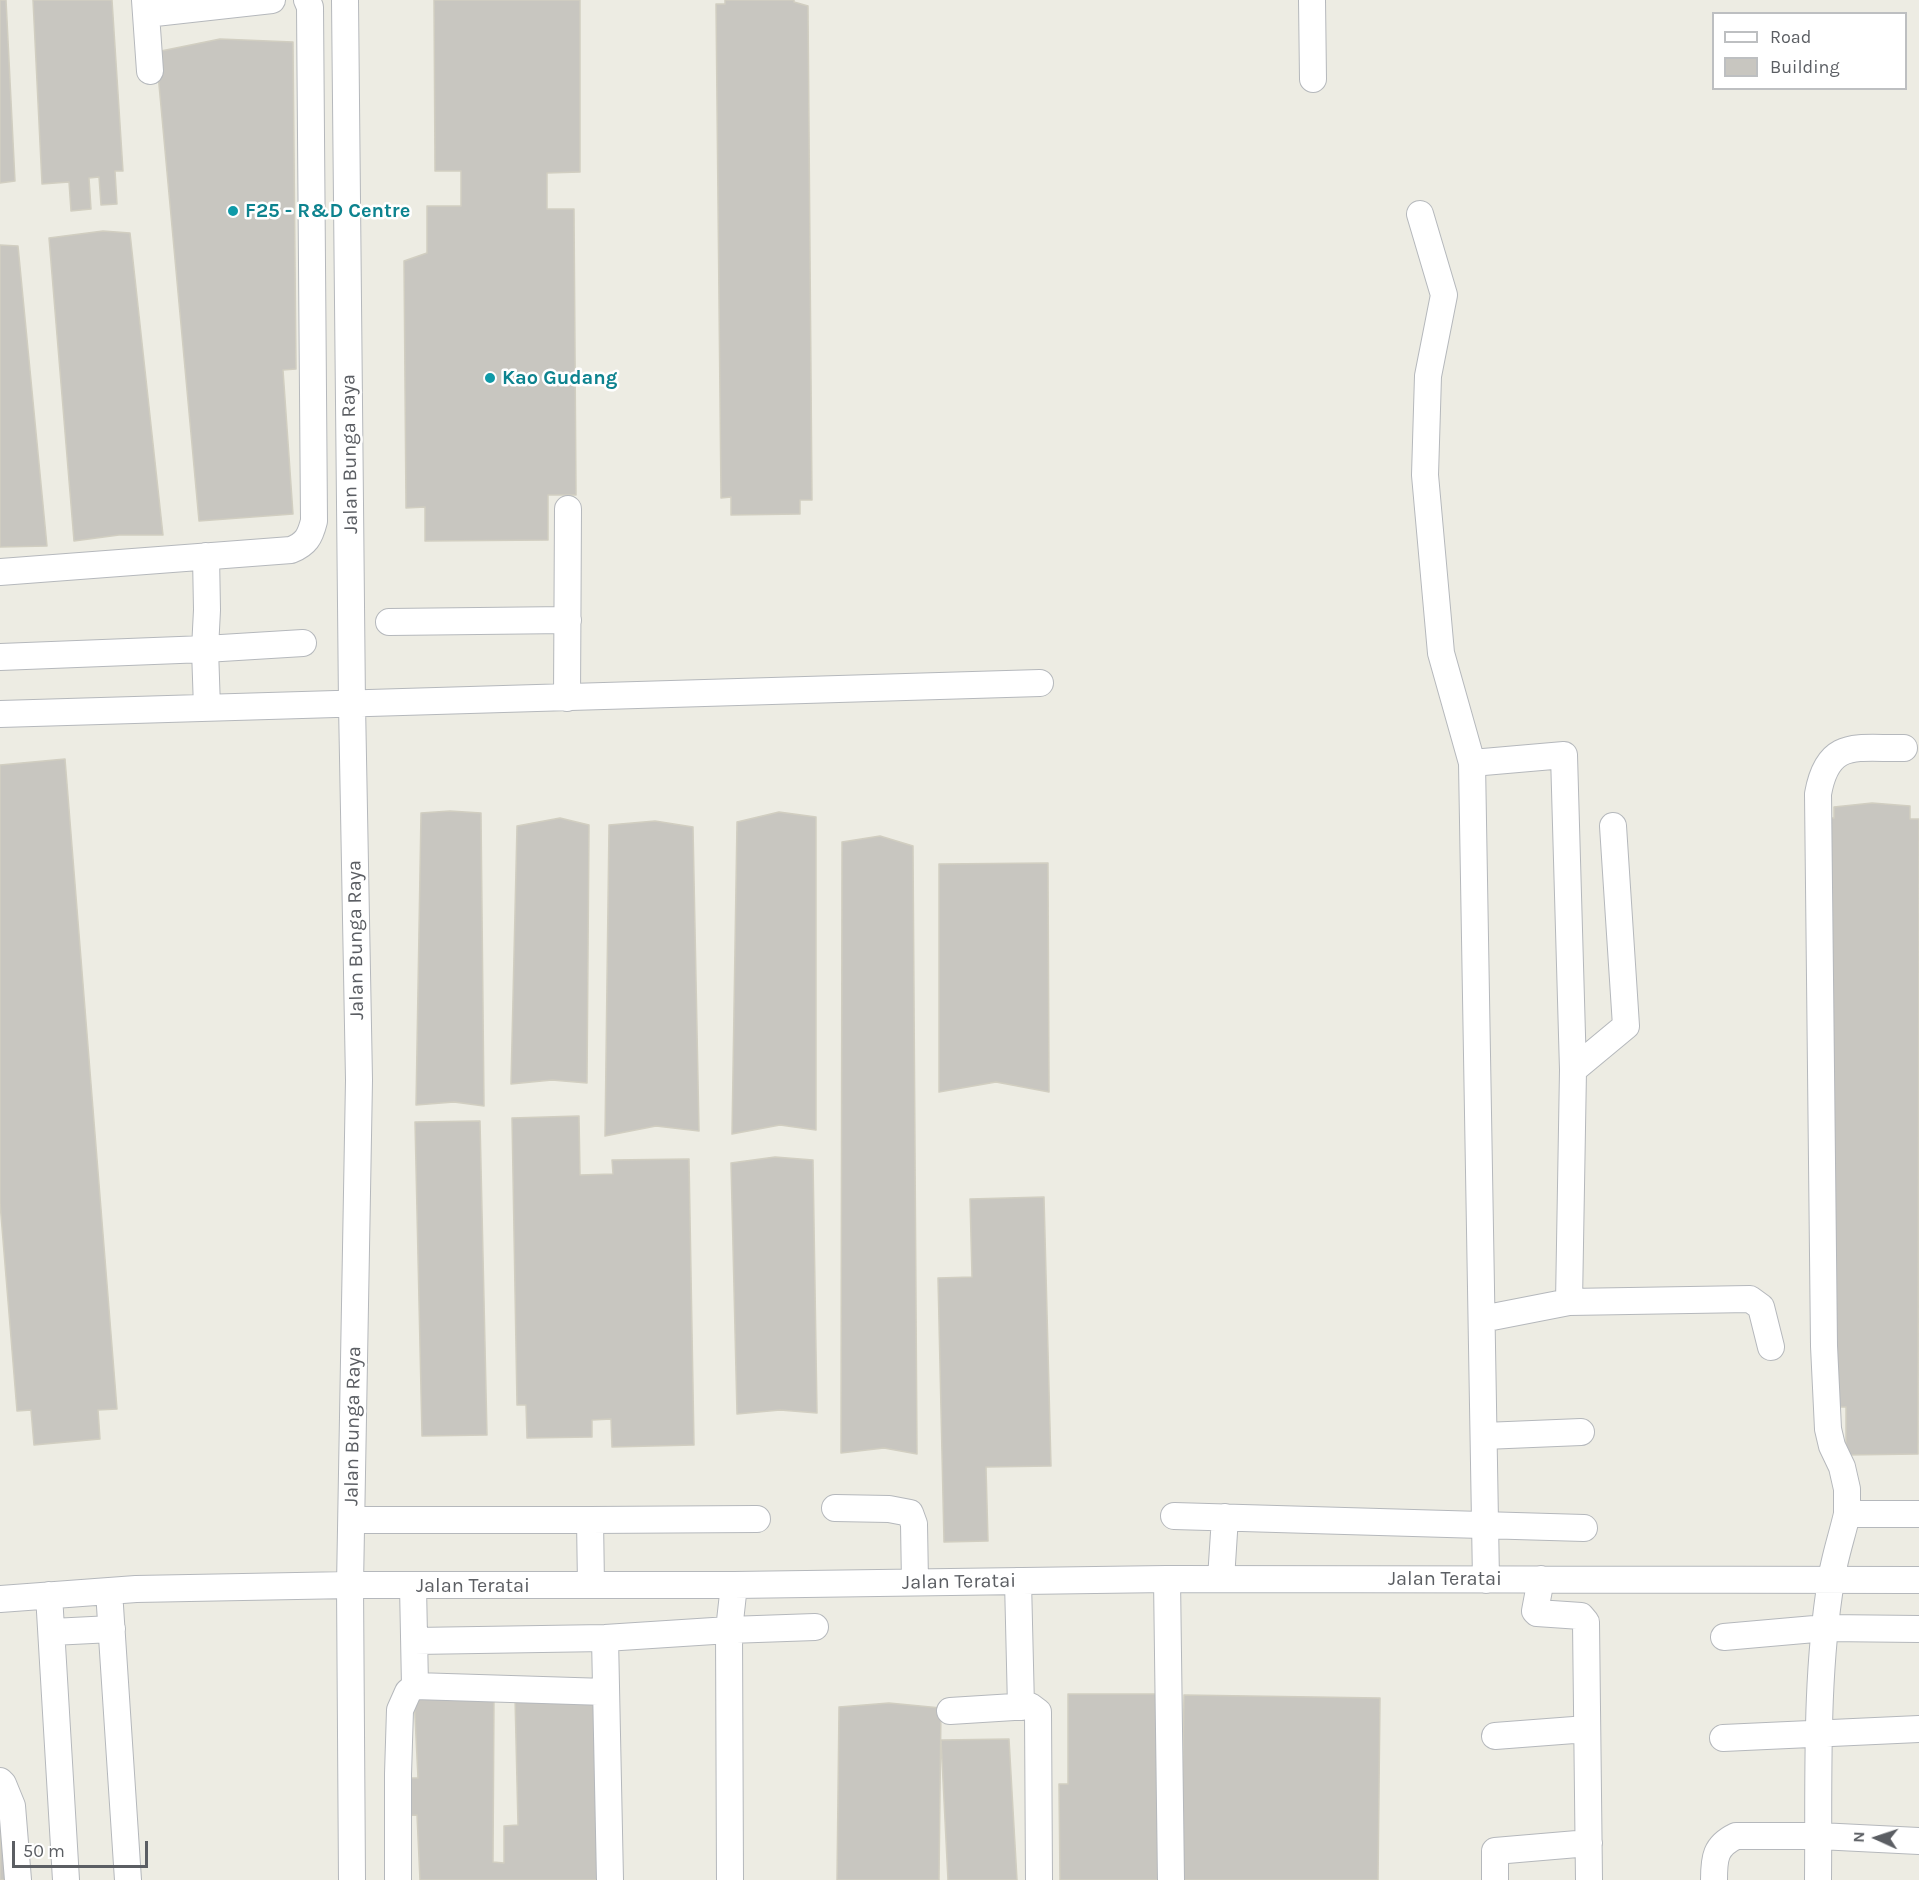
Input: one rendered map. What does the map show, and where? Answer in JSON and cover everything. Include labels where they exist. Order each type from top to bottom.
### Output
[{"type":"street","points":[[150,71],[145,7],[272,0]]},
{"type":"street","points":[[0,572],[291,550],[303,546],[310,536],[314,521],[310,7],[307,0]]},
{"type":"street","name":"Jalan Bunga Raya","points":[[345,0],[352,704],[359,1080],[350,1585],[352,1880]]},
{"type":"street","points":[[1312,0],[1313,78]]},
{"type":"street","points":[[1420,214],[1444,295],[1428,376],[1425,475],[1441,653],[1472,763],[1486,1580]]},
{"type":"street","points":[[567,698],[568,509]]},
{"type":"street","points":[[206,556],[207,708]]},
{"type":"street","points":[[389,622],[567,620]]},
{"type":"street","points":[[0,657],[303,643]]},
{"type":"street","points":[[0,714],[1040,683]]},
{"type":"street","points":[[1818,1880],[1817,1733],[1831,1580],[1847,1514],[1847,1489],[1828,1428],[1824,1346],[1818,794],[1821,777],[1828,762],[1835,756],[1849,749],[1904,748]]},
{"type":"street","points":[[1472,763],[1564,755],[1573,1070],[1569,1302]]},
{"type":"street","points":[[1573,1070],[1626,1026],[1613,826]]},
{"type":"street","points":[[1482,1319],[1569,1302],[1750,1299],[1761,1307],[1771,1347]]},
{"type":"street","points":[[1484,1436],[1581,1432]]},
{"type":"street","points":[[835,1508],[889,1509],[910,1513],[914,1524],[915,1582]]},
{"type":"street","points":[[1847,1514],[1919,1514]]},
{"type":"street","points":[[1174,1516],[1584,1528]]},
{"type":"street","points":[[1221,1579],[1225,1517]]},
{"type":"street","points":[[352,1520],[757,1519]]},
{"type":"street","points":[[590,1520],[591,1585]]},
{"type":"street","points":[[1167,1579],[1171,1880]]},
{"type":"street","name":"Jalan Teratai","points":[[0,1599],[109,1591],[350,1585],[734,1585],[1167,1579],[1919,1580]]},
{"type":"street","points":[[1541,1580],[1537,1613],[1581,1616],[1586,1622],[1589,1880]]},
{"type":"street","points":[[1018,1581],[1021,1707]]},
{"type":"street","points":[[730,1880],[729,1630],[734,1585]]},
{"type":"street","points":[[413,1586],[415,1686]]},
{"type":"street","points":[[109,1591],[128,1880]]},
{"type":"street","points":[[49,1595],[66,1880]]},
{"type":"street","points":[[415,1641],[605,1638],[815,1627]]},
{"type":"street","points":[[1724,1637],[1826,1628],[1919,1629]]},
{"type":"street","points":[[52,1632],[111,1629]]},
{"type":"street","points":[[605,1638],[610,1880]]},
{"type":"street","points":[[398,1880],[400,1710],[408,1692],[415,1686],[606,1692]]},
{"type":"street","points":[[950,1711],[1021,1707],[1034,1708],[1038,1714],[1039,1880]]},
{"type":"street","points":[[1496,1736],[1587,1729]]},
{"type":"street","points":[[1723,1738],[1919,1729]]},
{"type":"street","points":[[0,1781],[12,1806],[18,1880]]},
{"type":"street","points":[[1714,1880],[1719,1848],[1736,1836],[1819,1836],[1919,1841]]},
{"type":"street","points":[[1495,1880],[1495,1851],[1588,1843]]},
{"type":"building","points":[[0,0],[6,0],[15,181],[0,183]]},
{"type":"building","points":[[33,0],[112,0],[123,171],[115,171],[117,204],[101,205],[99,177],[89,178],[91,209],[71,211],[69,182],[42,184]]},
{"type":"building","name":"Kao Gudang","points":[[434,0],[580,0],[580,172],[547,173],[547,209],[574,209],[576,495],[548,495],[548,540],[425,541],[425,507],[406,508],[404,261],[427,253],[427,206],[461,206],[461,171],[435,171]]},
{"type":"building","points":[[725,0],[794,0],[794,2],[808,6],[812,500],[800,500],[800,514],[731,515],[731,497],[721,498],[716,4],[725,4]]},
{"type":"building","name":"F25 - R&D Centre","points":[[220,39],[293,42],[296,369],[283,370],[293,514],[199,521],[156,52]]},
{"type":"building","points":[[103,231],[130,233],[163,535],[119,535],[74,541],[49,238]]},
{"type":"building","points":[[0,245],[18,246],[47,546],[0,547]]},
{"type":"building","points":[[65,759],[117,1409],[98,1410],[100,1439],[34,1445],[31,1410],[17,1411],[0,1203],[0,765]]},
{"type":"building","points":[[1872,803],[1910,806],[1910,819],[1919,819],[1918,1454],[1846,1455],[1846,1407],[1833,1407],[1830,818],[1834,818],[1834,807]]},
{"type":"building","points":[[450,811],[481,813],[484,1106],[454,1102],[416,1105],[421,813]]},
{"type":"building","points":[[779,812],[816,817],[816,1130],[780,1125],[732,1134],[737,822]]},
{"type":"building","points":[[560,818],[589,825],[587,1083],[552,1080],[511,1084],[517,826]]},
{"type":"building","points":[[655,821],[693,827],[699,1131],[656,1126],[605,1136],[609,825]]},
{"type":"building","points":[[880,836],[913,846],[917,1454],[884,1448],[841,1453],[842,842]]},
{"type":"building","points":[[1048,863],[1049,1092],[996,1082],[939,1092],[939,864]]},
{"type":"building","points":[[579,1116],[580,1175],[613,1174],[612,1160],[689,1159],[694,1445],[612,1447],[611,1419],[592,1420],[592,1437],[527,1438],[526,1405],[517,1405],[512,1118]]},
{"type":"building","points":[[480,1121],[487,1435],[422,1436],[415,1122]]},
{"type":"building","points":[[775,1157],[813,1160],[817,1413],[780,1410],[737,1414],[731,1163]]},
{"type":"building","points":[[1044,1197],[1051,1466],[986,1467],[988,1541],[944,1542],[938,1278],[972,1277],[970,1199]]},
{"type":"building","points":[[494,1694],[493,1862],[504,1863],[504,1826],[518,1825],[515,1697],[602,1697],[602,1880],[420,1880],[417,1815],[402,1816],[400,1778],[418,1778],[414,1696]]},
{"type":"building","points":[[1068,1694],[1157,1694],[1158,1880],[1060,1880],[1059,1784],[1068,1784]]},
{"type":"building","points":[[1184,1695],[1380,1698],[1378,1880],[1181,1880]]},
{"type":"building","points":[[889,1703],[941,1708],[939,1880],[837,1880],[839,1707]]},
{"type":"building","points":[[1009,1739],[1017,1880],[948,1880],[941,1740]]},
{"type":"building","points":[[0,1817],[5,1880],[0,1880]]},
{"type":"place","name":"F25 - R&D Centre","points":[[233,211]]},
{"type":"place","name":"Kao Gudang","points":[[490,378]]}]
